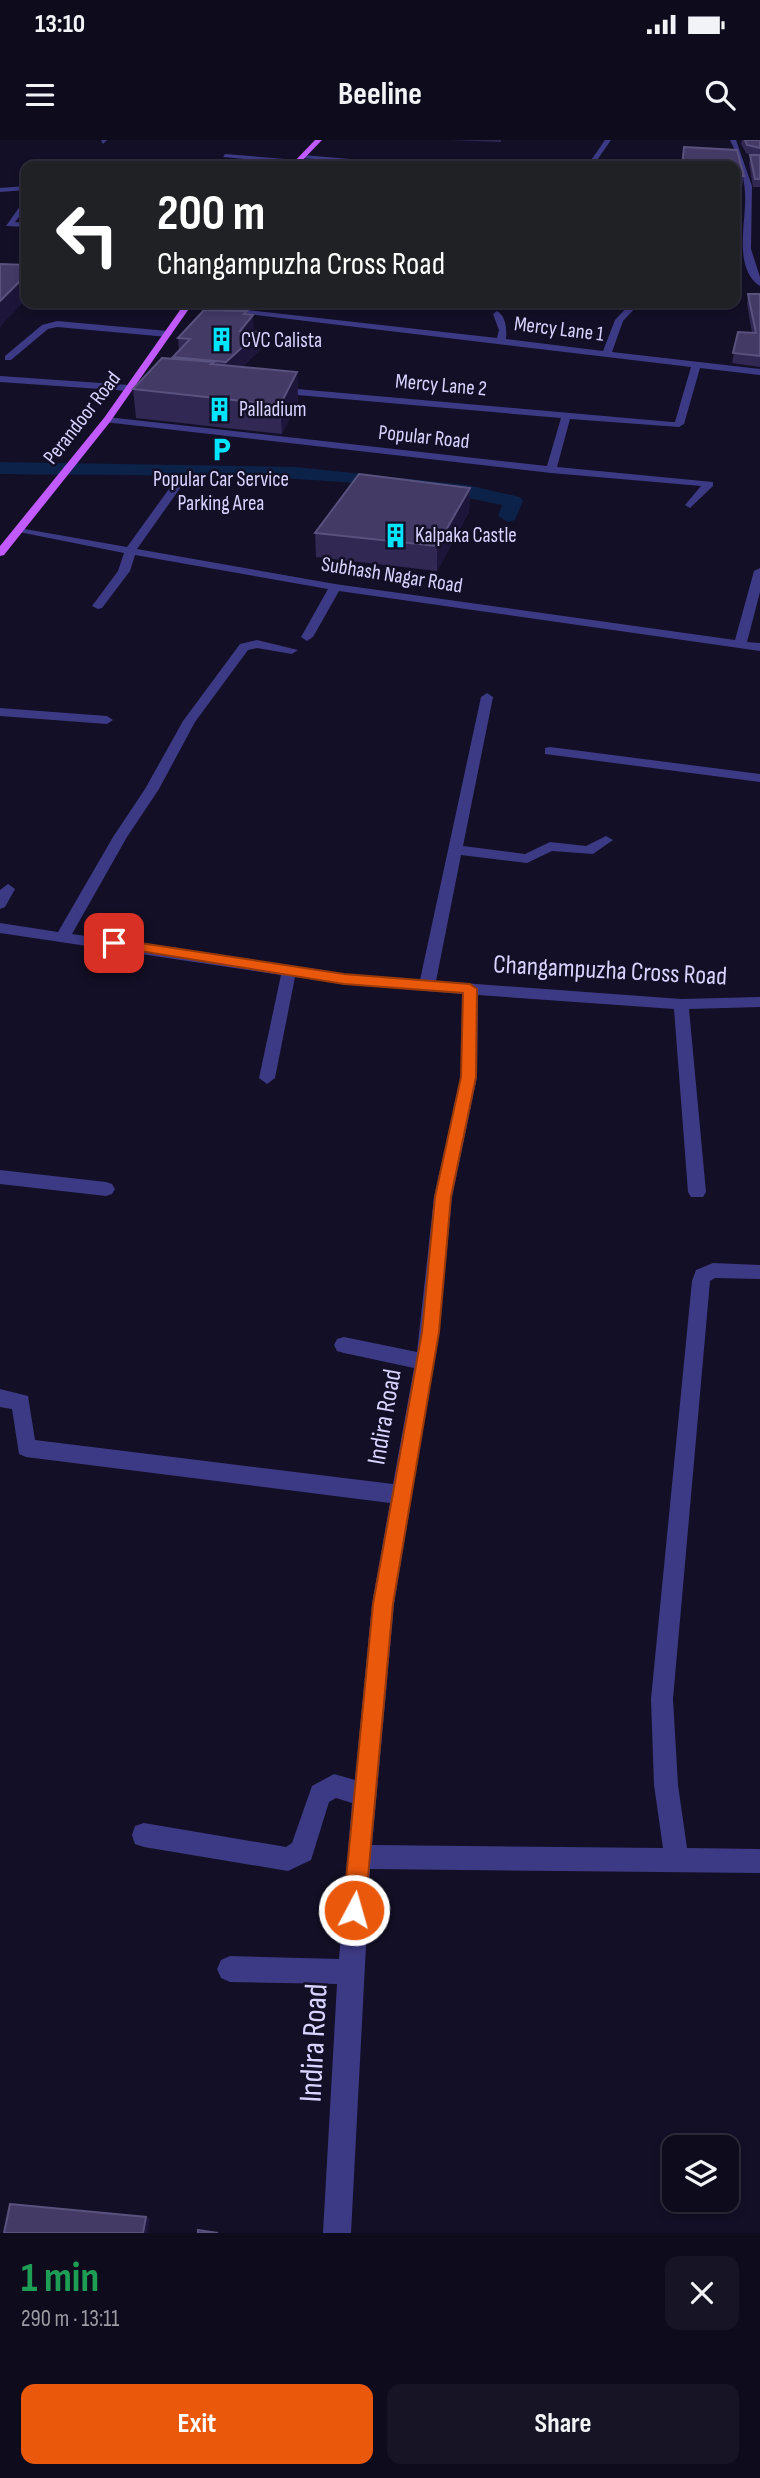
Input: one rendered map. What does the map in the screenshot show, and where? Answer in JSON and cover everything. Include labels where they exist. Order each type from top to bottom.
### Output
[{"type":"main road","points":[[299,161],[319,140]]},
{"type":"main road","name":"Perandoor Road","points":[[0,553],[107,420],[185,308]]},
{"type":"street","points":[[593,161],[608,140]]},
{"type":"street","points":[[733,140],[747,158],[748,210],[744,233],[749,259],[760,284]]},
{"type":"street","points":[[225,156],[286,161]]},
{"type":"street","points":[[0,190],[21,188]]},
{"type":"street","points":[[748,190],[760,191]]},
{"type":"street","points":[[21,209],[9,224],[21,225]]},
{"type":"street","points":[[740,209],[748,210]]},
{"type":"street","points":[[740,222],[747,222]]},
{"type":"street","points":[[8,231],[15,225]]},
{"type":"street","name":"Mercy Lane 1","points":[[223,308],[760,372]]},
{"type":"street","points":[[607,352],[618,320],[631,308]]},
{"type":"street","points":[[497,314],[503,330],[501,340]]},
{"type":"street","points":[[8,358],[45,327],[57,324],[168,334]]},
{"type":"street","name":"Mercy Lane 2","points":[[259,388],[679,424],[696,365]]},
{"type":"street","points":[[138,378],[151,379]]},
{"type":"street","points":[[0,379],[129,388]]},
{"type":"street","points":[[551,470],[566,416]]},
{"type":"street","name":"Popular Road","points":[[107,420],[156,430],[709,484],[690,505]]},
{"type":"street","points":[[98,606],[124,571],[131,549],[178,484]]},
{"type":"street","name":"Subhash Nagar Road","points":[[19,531],[335,586],[760,647]]},
{"type":"street","points":[[740,644],[759,576]]},
{"type":"street","points":[[307,637],[335,586]]},
{"type":"street","points":[[64,935],[120,837],[152,789],[189,721],[244,647],[257,644],[292,650]]},
{"type":"street","points":[[427,985],[487,697]]},
{"type":"street","points":[[0,712],[107,720]]},
{"type":"street","points":[[550,751],[760,778]]},
{"type":"street","points":[[457,850],[527,859],[550,846],[588,850],[606,840]]},
{"type":"street","points":[[0,904],[8,888]]},
{"type":"street","name":"Changampuzha Cross Road","points":[[0,928],[64,935],[289,971],[427,985],[681,1004],[760,1002]]},
{"type":"street","points":[[267,1078],[289,971]]},
{"type":"street","name":"Indira Road","points":[[337,2233],[359,1857],[383,1604],[425,1362],[443,1197],[469,1077],[470,989]]},
{"type":"street","points":[[681,1004],[697,1192]]},
{"type":"street","points":[[0,1177],[106,1189]]},
{"type":"street","points":[[677,1860],[666,1785],[662,1699],[701,1281],[703,1275],[713,1270],[760,1272]]},
{"type":"street","points":[[344,1345],[425,1362]]},
{"type":"street","points":[[0,1398],[21,1402],[26,1448],[402,1495]]},
{"type":"street","points":[[144,1835],[288,1859],[302,1851],[320,1794],[334,1786],[365,1795]]},
{"type":"street","points":[[359,1857],[760,1861]]},
{"type":"street","points":[[230,1969],[351,1972]]},
{"type":"building","points":[[745,140],[760,140],[760,148],[747,145]]},
{"type":"building","points":[[684,147],[737,150],[740,161],[683,161]]},
{"type":"building","points":[[750,155],[760,155],[760,179],[755,179]]},
{"type":"building","points":[[0,264],[21,265],[21,280],[0,301]]},
{"type":"building","points":[[748,294],[760,294],[760,356],[733,353],[738,332],[756,333]]},
{"type":"building","points":[[204,310],[247,311],[244,314],[253,315],[240,331],[259,332],[226,362],[173,357],[190,339],[178,338]]},
{"type":"building","points":[[162,358],[297,372],[280,405],[133,389]]},
{"type":"building","points":[[359,474],[470,488],[437,546],[315,533]]},
{"type":"building","points":[[10,2204],[146,2217],[143,2233],[4,2233]]},
{"type":"waterway","points":[[0,468],[296,473],[467,491],[513,501],[508,516]]},
{"type":"place","name":"CVC Calista","points":[[221,340]]},
{"type":"place","name":"Palladium","points":[[219,409]]},
{"type":"place","name":"Popular Car Service Parking Area","points":[[221,450]]},
{"type":"place","name":"Kalpaka Castle","points":[[395,535]]},
{"type":"route","points":[[114,943],[344,979],[470,989],[469,1077],[443,1197],[430,1332],[383,1604],[354,1910]]}]
